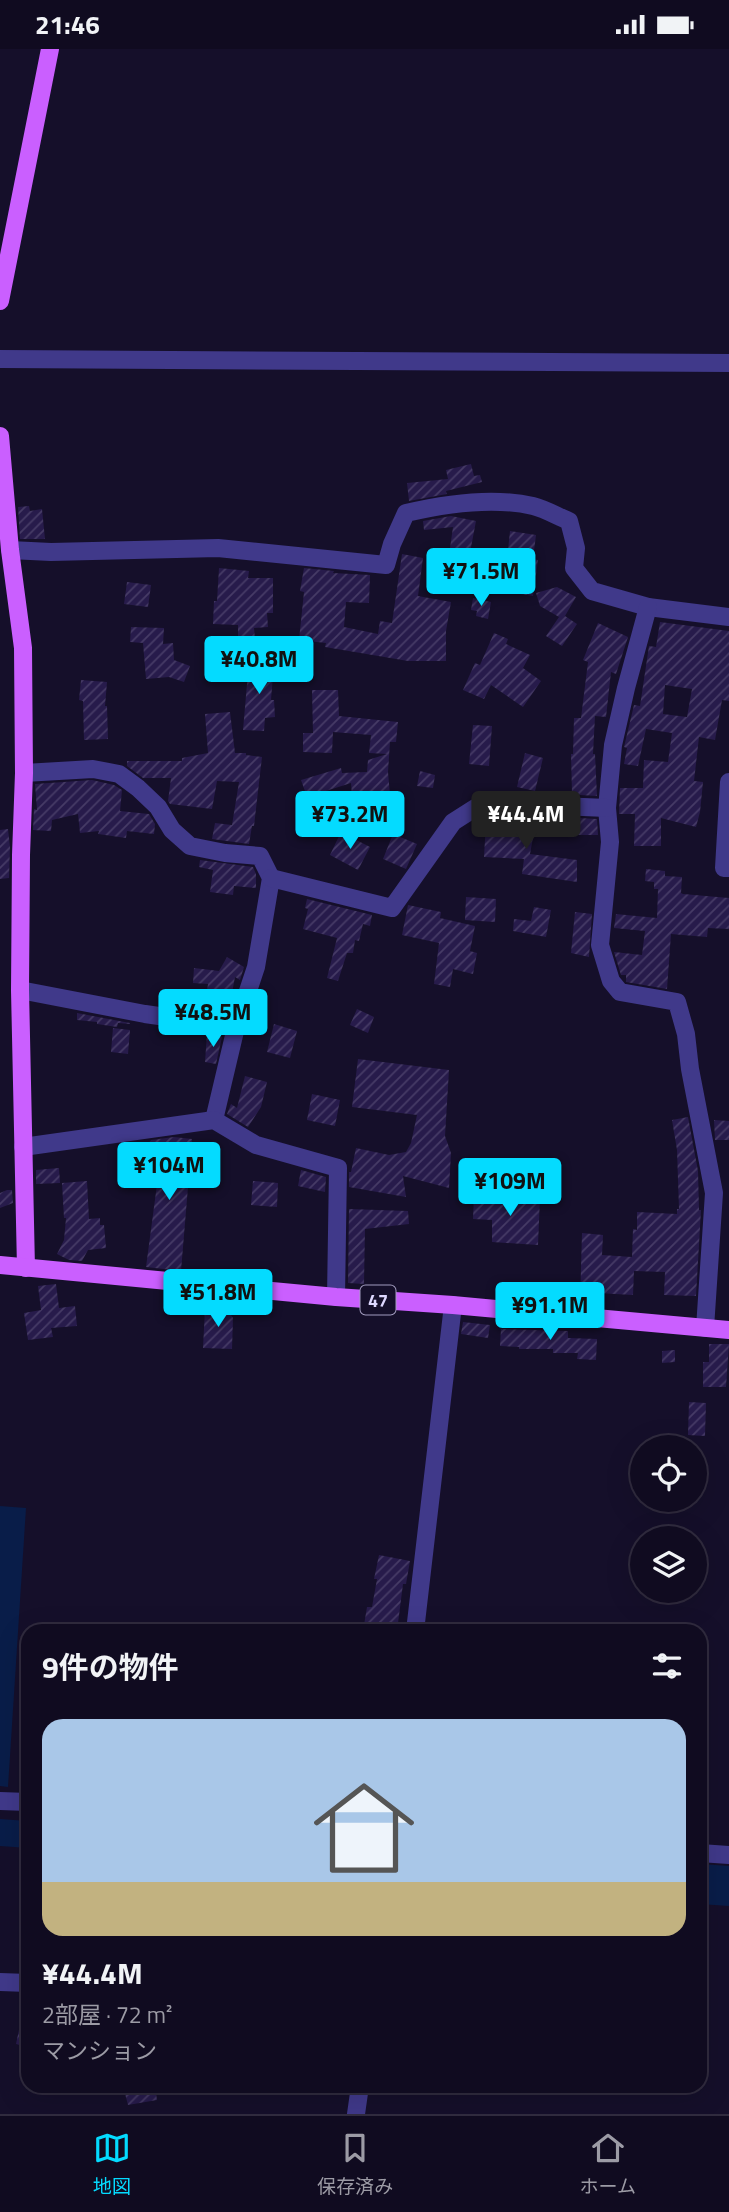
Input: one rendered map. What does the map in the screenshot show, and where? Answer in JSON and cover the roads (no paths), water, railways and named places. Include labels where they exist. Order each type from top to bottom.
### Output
[{"type":"main road","points":[[0,301],[50,49]]},
{"type":"main road","points":[[0,436],[10,550],[23,648],[20,990],[26,1268]]},
{"type":"main road","name":"47","points":[[0,1265],[729,1330]]},
{"type":"street","points":[[0,359],[729,363]]},
{"type":"street","points":[[10,550],[51,552],[218,548],[386,565],[405,513],[436,506],[509,502],[535,507],[569,521],[576,548],[574,568],[592,591],[649,607],[729,617]]},
{"type":"street","points":[[649,607],[626,688],[614,745],[607,808],[610,842],[600,945],[611,981],[620,992],[677,1002],[686,1034],[690,1069],[722,1193],[705,1328]]},
{"type":"street","points":[[24,773],[93,768],[118,774],[158,807],[172,830],[190,846],[260,856],[271,878],[256,967],[236,1027],[214,1120]]},
{"type":"street","points":[[729,782],[724,868],[729,868]]},
{"type":"street","points":[[271,878],[392,908],[453,822],[475,808],[503,809],[535,804],[607,808]]},
{"type":"street","points":[[20,990],[145,1014],[236,1027]]},
{"type":"street","points":[[23,1147],[214,1120],[256,1145],[338,1168],[336,1297]]},
{"type":"street","points":[[416,1624],[453,1305]]},
{"type":"street","points":[[0,1801],[21,1802]]},
{"type":"street","points":[[707,1853],[729,1855]]},
{"type":"street","points":[[0,1982],[21,1983]]},
{"type":"street","points":[[356,2114],[359,2093]]},
{"type":"water","points":[[0,1506],[26,1508],[8,1787],[0,1786]]},
{"type":"water","points":[[0,1819],[21,1820],[21,1848],[0,1846]]},
{"type":"water","points":[[707,1864],[729,1866],[729,1906],[707,1904]]}]
